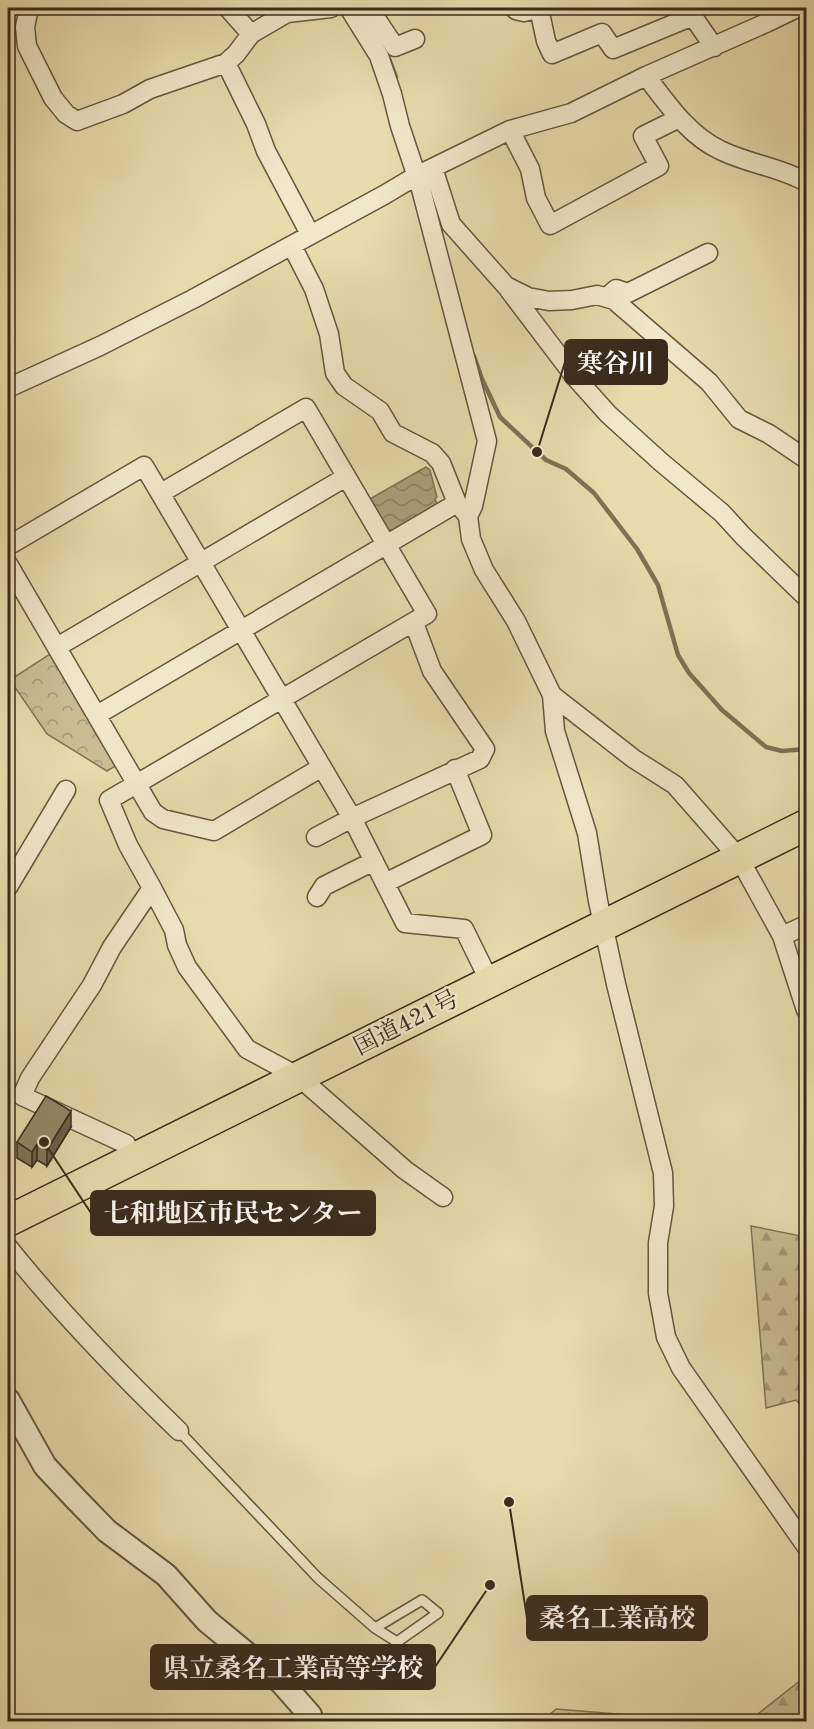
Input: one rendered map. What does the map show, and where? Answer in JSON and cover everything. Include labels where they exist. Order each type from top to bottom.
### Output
[{"type":"highway","name":"国道421号","points":[[8,1221],[807,825]]},
{"type":"street","points":[[29,8],[25,27],[27,46],[52,98],[66,114],[77,121],[123,104],[150,89],[226,63],[251,34],[287,13],[331,8]]},
{"type":"street","points":[[228,8],[251,34]]},
{"type":"street","points":[[349,8],[379,56],[426,171],[451,224],[506,286],[575,377],[608,414],[723,513],[743,536],[807,597]]},
{"type":"street","points":[[369,8],[395,47],[415,39]]},
{"type":"street","points":[[514,8],[519,12],[540,8],[546,41],[552,54],[602,33],[612,49],[690,12],[714,46]]},
{"type":"street","points":[[8,388],[100,346],[292,246],[426,171],[510,130],[571,113],[646,76],[797,8]]},
{"type":"street","points":[[226,63],[256,124],[266,151],[310,234]]},
{"type":"street","points":[[646,76],[679,118],[704,140],[720,150],[807,182]]},
{"type":"street","points":[[510,130],[530,169],[536,198],[550,225],[659,166],[643,136],[679,118]]},
{"type":"street","points":[[97,715],[386,545],[473,506],[487,441],[426,171]]},
{"type":"street","points":[[292,246],[314,289],[329,334],[335,373],[344,386],[380,411],[393,433],[432,453],[441,463],[463,509],[471,539],[484,570],[516,621],[552,695],[555,731],[587,833],[615,984],[663,1173],[664,1206],[658,1243],[658,1293],[666,1337],[694,1388],[807,1546]]},
{"type":"street","points":[[607,297],[616,289],[628,293],[708,253]]},
{"type":"street","points":[[506,286],[528,297],[549,301],[572,300],[597,295],[614,300],[700,374],[739,419],[769,434],[807,459]]},
{"type":"street","points":[[161,493],[306,408],[427,614],[109,800],[128,845],[174,930],[177,945],[187,968],[247,1049],[299,1077],[405,1170],[443,1197]]},
{"type":"street","points":[[8,546],[144,466],[352,818],[405,923],[464,929],[490,982]]},
{"type":"street","points":[[57,647],[346,477]]},
{"type":"street","points":[[8,564],[153,812],[164,819],[214,831],[322,767]]},
{"type":"street","points":[[316,837],[480,759],[485,749],[432,671],[414,623]]},
{"type":"street","points":[[552,695],[634,759],[675,785],[739,858],[782,936],[807,1010]]},
{"type":"street","points":[[385,883],[482,834],[455,769]]},
{"type":"street","points":[[8,887],[66,790]]},
{"type":"street","points":[[317,897],[324,886],[374,861]]},
{"type":"street","points":[[132,1160],[126,1144],[15,1094],[30,1078],[92,985],[112,947],[152,888]]},
{"type":"street","points":[[782,936],[807,925]]},
{"type":"street","points":[[8,1246],[130,1384],[179,1431]]},
{"type":"street","points":[[8,1400],[45,1466],[74,1497],[107,1531],[166,1575],[207,1621],[281,1682],[309,1715],[312,1722]]},
{"type":"lane","points":[[179,1431],[318,1578],[375,1629],[397,1642],[438,1613],[422,1600],[375,1629]]},
{"type":"green space","points":[[50,654],[117,765],[107,771],[47,734],[10,680]]},
{"type":"green space","points":[[751,1226],[806,1237],[806,1411],[796,1400],[766,1408]]},
{"type":"green space","points":[[806,1676],[806,1721],[749,1721]]},
{"type":"green space","points":[[556,1709],[703,1721],[542,1721]]},
{"type":"water","points":[[426,467],[430,470],[438,506],[392,534],[386,532],[368,500]]},
{"type":"building","points":[[46,1096],[71,1111],[47,1150],[37,1144],[32,1152],[17,1142]]},
{"type":"waterway","points":[[386,51],[396,77]]},
{"type":"waterway","points":[[474,356],[500,417],[546,460],[566,469],[594,493],[637,549],[658,585],[678,655],[689,673],[722,710],[766,747],[782,751],[806,749]]},
{"type":"place","name":"寒谷川","points":[[537,452]]},
{"type":"place","name":"七和地区市民センター","points":[[44,1142]]},
{"type":"place","name":"桑名工業高校","points":[[509,1502]]},
{"type":"place","name":"県立桑名工業高等学校","points":[[490,1585]]}]
